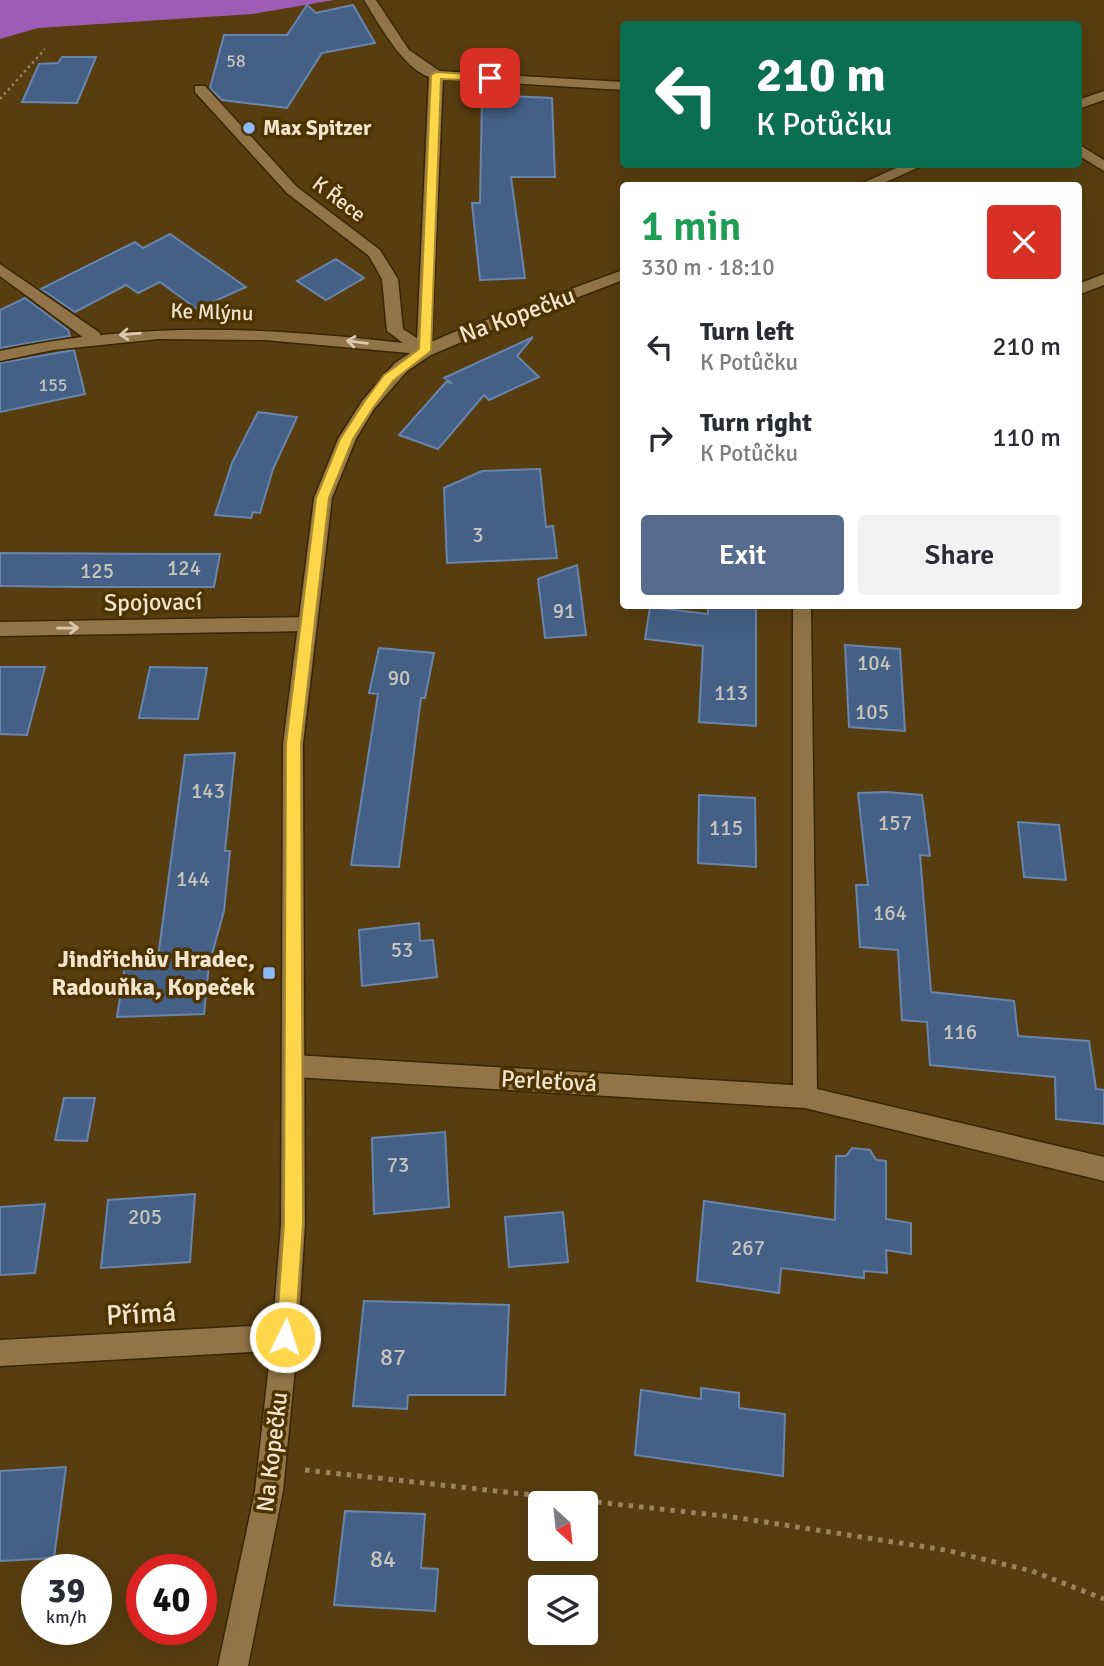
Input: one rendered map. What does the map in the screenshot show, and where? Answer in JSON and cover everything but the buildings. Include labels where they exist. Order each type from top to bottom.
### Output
[{"type":"street","points":[[370,0],[404,53],[436,75],[620,86]]},
{"type":"street","points":[[425,351],[436,75]]},
{"type":"street","name":"K Řece","points":[[200,89],[257,148],[292,190],[375,253],[390,279],[395,308],[395,331],[425,351]]},
{"type":"street","points":[[1082,103],[1104,95]]},
{"type":"street","points":[[1082,151],[1104,167]]},
{"type":"street","points":[[873,182],[909,168]]},
{"type":"street","points":[[0,269],[94,337]]},
{"type":"street","name":"Na Kopečku","points":[[233,1666],[272,1467],[285,1337],[293,1224],[293,744],[323,498],[347,439],[389,378],[425,351],[620,276]]},
{"type":"street","points":[[1082,288],[1104,279]]},
{"type":"street","name":"Ke Mlýnu","points":[[0,356],[94,337],[157,331],[303,336],[425,351]]},
{"type":"street","points":[[802,609],[805,1097]]},
{"type":"street","name":"Spojovací","points":[[0,629],[307,624]]},
{"type":"street","name":"Perleťová","points":[[294,1066],[805,1097],[1104,1170]]},
{"type":"street","name":"Přímá","points":[[0,1353],[285,1337]]},
{"type":"path","points":[[0,99],[45,49]]},
{"type":"path","points":[[272,1467],[733,1517],[932,1548],[1032,1571],[1104,1600]]},
{"type":"shaded area","points":[[0,0],[334,0],[253,14],[38,28],[0,39]]},
{"type":"place","name":"Max Spitzer","points":[[249,128]]},
{"type":"place","name":"Jindřichův Hradec, Radouňka, Kopeček","points":[[269,973]]},
{"type":"route","points":[[285,1337],[293,1224],[293,744],[323,498],[347,439],[368,405],[389,378],[425,351],[436,75],[490,78]]}]
